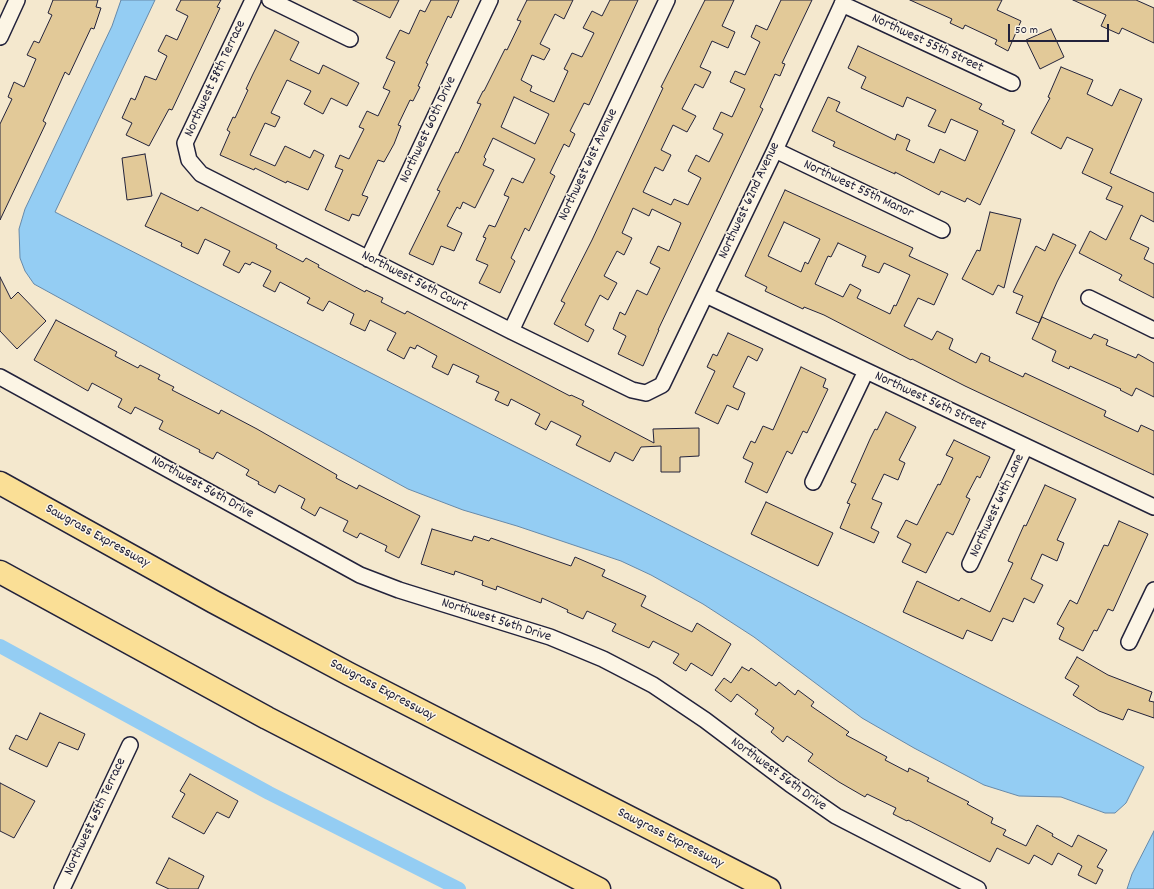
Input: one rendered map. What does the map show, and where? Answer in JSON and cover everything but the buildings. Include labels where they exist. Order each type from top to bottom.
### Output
[{"type":"highway","name":"Sawgrass Expressway","points":[[0,483],[214,602],[349,674],[769,889]]},
{"type":"highway","points":[[0,572],[300,735],[599,889]]},
{"type":"street","points":[[0,37],[17,0]]},
{"type":"street","name":"Northwest 58th Terrace","points":[[189,160],[185,143],[253,0]]},
{"type":"street","points":[[270,0],[350,39]]},
{"type":"street","name":"Northwest 60th Drive","points":[[368,259],[490,0]]},
{"type":"street","name":"Northwest 61st Avenue","points":[[511,331],[667,0]]},
{"type":"street","name":"Northwest 55th Street","points":[[843,2],[1012,84]]},
{"type":"street","name":"Northwest 62nd Avenue","points":[[646,393],[662,385],[775,150],[843,2]]},
{"type":"street","name":"Northwest 55th Manor","points":[[775,150],[942,230]]},
{"type":"street","name":"Northwest 56th Court","points":[[189,160],[201,174],[511,331],[632,390],[646,393]]},
{"type":"street","name":"Northwest 56th Street","points":[[706,295],[1154,507]]},
{"type":"street","points":[[1089,298],[1154,330]]},
{"type":"street","points":[[813,482],[866,371]]},
{"type":"street","name":"Northwest 56th Drive","points":[[0,377],[360,575],[400,590],[550,637],[604,659],[653,685],[705,720],[790,784],[836,816],[978,889]]},
{"type":"street","name":"Northwest 64th Lane","points":[[970,564],[1026,447]]},
{"type":"street","points":[[1129,642],[1154,590]]},
{"type":"street","name":"Northwest 65th Terrace","points":[[62,889],[130,745]]},
{"type":"water","points":[[121,0],[155,0],[55,212],[1144,767],[1126,803],[1115,813],[1105,813],[1061,797],[1019,796],[984,785],[914,748],[862,718],[754,637],[703,604],[651,575],[621,561],[517,526],[463,510],[408,489],[34,284],[25,271],[20,258],[19,229],[25,209],[112,26]]},
{"type":"water","points":[[1154,831],[1154,889],[1127,889],[1132,874]]},
{"type":"waterway","points":[[0,646],[269,793],[459,889]]}]
